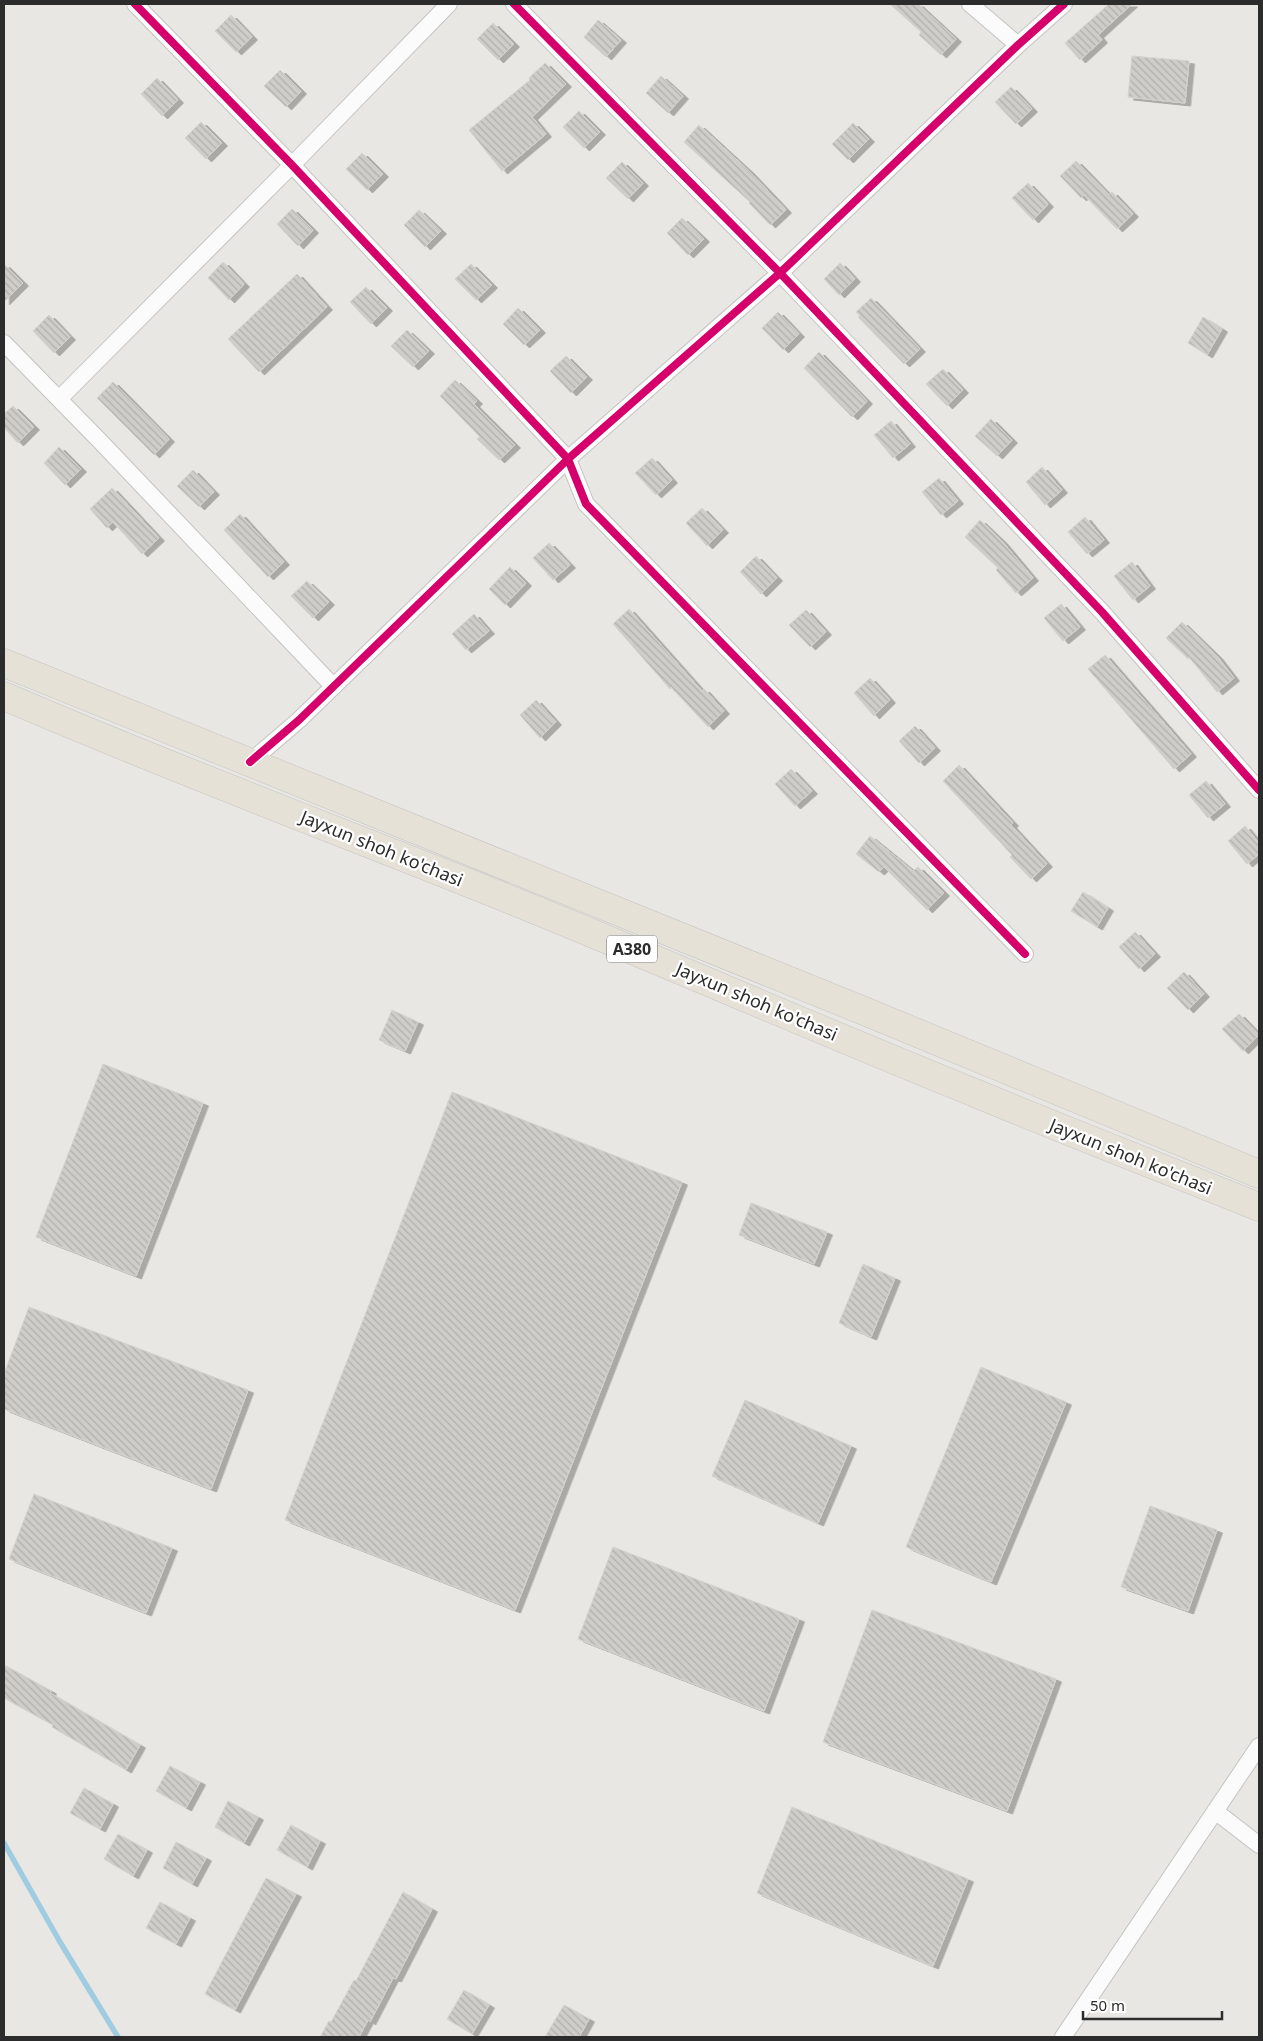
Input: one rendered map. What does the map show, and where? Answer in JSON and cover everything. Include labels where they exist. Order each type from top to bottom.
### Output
[{"type":"highway","name":"Jayxun shoh ko'chasi","points":[[4,663],[870,1013],[1259,1174]]},
{"type":"highway","name":"Jayxun shoh ko'chasi","points":[[4,696],[83,730],[526,906],[722,986],[974,1093],[1259,1207]]},
{"type":"street","points":[[135,4],[292,165],[568,459],[586,504],[1025,954]]},
{"type":"street","points":[[59,399],[449,4]]},
{"type":"street","points":[[514,4],[780,273],[1102,612],[1259,790]]},
{"type":"street","points":[[970,4],[1018,45]]},
{"type":"street","points":[[250,762],[299,720],[568,459],[780,273],[1018,45],[1064,4]]},
{"type":"street","points":[[4,343],[333,686]]},
{"type":"street","points":[[1070,2035],[1259,1746]]},
{"type":"street","points":[[1215,1811],[1259,1845]]},
{"type":"building","points":[[890,4],[918,4],[956,39],[941,55],[919,35],[921,32]]},
{"type":"building","points":[[1109,4],[1132,4],[1098,35],[1102,40],[1080,60],[1065,43]]},
{"type":"building","points":[[231,15],[252,37],[236,52],[215,31]]},
{"type":"building","points":[[598,20],[621,40],[606,57],[584,37]]},
{"type":"building","points":[[493,23],[514,44],[498,60],[477,39]]},
{"type":"building","points":[[1132,56],[1189,61],[1185,103],[1128,97]]},
{"type":"building","points":[[545,63],[566,84],[532,117],[546,134],[502,171],[469,130],[530,80],[529,78]]},
{"type":"building","points":[[280,70],[301,91],[286,107],[264,86]]},
{"type":"building","points":[[661,76],[683,96],[668,113],[646,93]]},
{"type":"building","points":[[157,78],[178,100],[162,116],[141,94]]},
{"type":"building","points":[[1011,87],[1032,109],[1016,124],[995,102]]},
{"type":"building","points":[[579,111],[600,132],[584,148],[563,127]]},
{"type":"building","points":[[201,122],[222,143],[206,159],[185,138]]},
{"type":"building","points":[[853,123],[869,139],[848,160],[832,144]]},
{"type":"building","points":[[699,125],[749,171],[786,210],[770,225],[750,202],[684,142]]},
{"type":"building","points":[[362,153],[383,174],[367,190],[346,169]]},
{"type":"building","points":[[1076,161],[1109,195],[1112,192],[1133,214],[1117,229],[1084,195],[1081,198],[1060,176]]},
{"type":"building","points":[[622,162],[643,183],[628,199],[606,178]]},
{"type":"building","points":[[1028,183],[1048,204],[1033,220],[1012,198]]},
{"type":"building","points":[[292,209],[313,230],[298,246],[277,224]]},
{"type":"building","points":[[419,210],[441,231],[425,247],[404,225]]},
{"type":"building","points":[[682,218],[704,239],[688,255],[667,233]]},
{"type":"building","points":[[223,262],[244,284],[229,300],[208,278]]},
{"type":"building","points":[[840,263],[855,279],[839,295],[824,279]]},
{"type":"building","points":[[4,264],[23,283],[4,302]]},
{"type":"building","points":[[471,264],[492,285],[476,300],[455,279]]},
{"type":"building","points":[[297,274],[327,307],[259,372],[228,339]]},
{"type":"building","points":[[366,287],[387,308],[371,324],[350,302]]},
{"type":"building","points":[[871,298],[920,349],[904,364],[858,317],[860,316],[856,312]]},
{"type":"building","points":[[518,308],[540,330],[524,345],[503,324]]},
{"type":"building","points":[[778,312],[799,334],[783,350],[762,328]]},
{"type":"building","points":[[49,315],[70,337],[54,353],[33,331]]},
{"type":"building","points":[[1203,317],[1222,329],[1207,355],[1188,343]]},
{"type":"building","points":[[407,330],[429,351],[413,367],[391,346]]},
{"type":"building","points":[[819,352],[867,401],[852,417],[804,368]]},
{"type":"building","points":[[566,356],[587,377],[571,393],[550,371]]},
{"type":"building","points":[[943,369],[963,390],[947,406],[926,384]]},
{"type":"building","points":[[455,380],[477,401],[474,404],[515,445],[499,460],[477,439],[480,437],[440,396]]},
{"type":"building","points":[[113,382],[169,439],[154,455],[97,398]]},
{"type":"building","points":[[13,406],[34,427],[18,443],[4,428],[4,414]]},
{"type":"building","points":[[991,419],[1012,440],[997,456],[975,436]]},
{"type":"building","points":[[891,421],[910,444],[893,458],[874,435]]},
{"type":"building","points":[[59,447],[81,469],[65,485],[44,463]]},
{"type":"building","points":[[652,458],[672,480],[656,495],[635,473]]},
{"type":"building","points":[[1042,467],[1062,490],[1045,505],[1026,482]]},
{"type":"building","points":[[193,470],[214,492],[199,507],[177,486]]},
{"type":"building","points":[[939,478],[958,501],[941,515],[922,492]]},
{"type":"building","points":[[112,488],[159,538],[142,554],[113,522],[107,528],[90,509]]},
{"type":"building","points":[[702,508],[723,530],[707,546],[686,523]]},
{"type":"building","points":[[240,514],[284,562],[268,577],[224,530]]},
{"type":"building","points":[[1085,517],[1104,540],[1087,554],[1068,532]]},
{"type":"building","points":[[980,520],[1002,541],[1033,578],[1016,593],[996,570],[998,568],[965,537]]},
{"type":"building","points":[[549,543],[570,565],[553,580],[533,558]]},
{"type":"building","points":[[756,556],[777,578],[761,594],[740,572]]},
{"type":"building","points":[[1132,562],[1150,586],[1133,600],[1114,576]]},
{"type":"building","points":[[510,567],[526,583],[505,605],[489,589]]},
{"type":"building","points":[[307,581],[329,602],[313,618],[291,596]]},
{"type":"building","points":[[1061,604],[1080,627],[1063,641],[1044,618]]},
{"type":"building","points":[[629,609],[702,691],[704,689],[724,711],[708,727],[671,687],[670,689],[613,624]]},
{"type":"building","points":[[806,610],[826,632],[810,647],[789,625]]},
{"type":"building","points":[[474,614],[489,631],[466,650],[452,634]]},
{"type":"building","points":[[1182,622],[1217,656],[1234,678],[1217,692],[1189,657],[1188,659],[1166,638]]},
{"type":"building","points":[[1105,655],[1191,754],[1174,769],[1088,669]]},
{"type":"building","points":[[870,678],[890,700],[874,716],[854,693]]},
{"type":"building","points":[[536,700],[556,722],[540,738],[520,715]]},
{"type":"building","points":[[915,726],[935,748],[919,763],[899,741]]},
{"type":"building","points":[[959,765],[1013,823],[1011,825],[1047,864],[1031,879],[1010,857],[1012,855],[943,781]]},
{"type":"building","points":[[791,769],[812,791],[795,806],[775,784]]},
{"type":"building","points":[[1206,781],[1225,804],[1208,818],[1189,795]]},
{"type":"building","points":[[1245,826],[1259,843],[1259,854],[1247,864],[1228,841]]},
{"type":"building","points":[[870,836],[913,871],[918,867],[944,893],[927,910],[884,867],[879,872],[856,854]]},
{"type":"building","points":[[1083,892],[1108,908],[1097,927],[1071,911]]},
{"type":"building","points":[[1135,932],[1155,954],[1139,969],[1119,947]]},
{"type":"building","points":[[1184,972],[1204,994],[1188,1010],[1167,988]]},
{"type":"building","points":[[392,1010],[418,1022],[405,1051],[379,1040]]},
{"type":"building","points":[[1239,1014],[1259,1035],[1243,1051],[1222,1029]]},
{"type":"building","points":[[103,1064],[203,1103],[136,1276],[36,1237]]},
{"type":"building","points":[[452,1092],[682,1182],[515,1610],[285,1520]]},
{"type":"building","points":[[751,1203],[827,1232],[814,1264],[739,1235]]},
{"type":"building","points":[[863,1264],[895,1278],[871,1337],[839,1323]]},
{"type":"building","points":[[29,1307],[248,1390],[211,1489],[4,1409],[4,1374]]},
{"type":"building","points":[[981,1367],[1066,1402],[991,1582],[906,1547]]},
{"type":"building","points":[[745,1400],[851,1446],[818,1523],[712,1476]]},
{"type":"building","points":[[34,1494],[172,1548],[146,1613],[9,1559]]},
{"type":"building","points":[[1150,1506],[1217,1530],[1188,1611],[1121,1587]]},
{"type":"building","points":[[613,1547],[799,1619],[764,1711],[578,1639]]},
{"type":"building","points":[[872,1610],[1056,1679],[1007,1811],[823,1742]]},
{"type":"building","points":[[4,1665],[140,1745],[126,1770],[52,1727],[53,1725],[4,1698]]},
{"type":"building","points":[[170,1766],[200,1782],[186,1808],[156,1791]]},
{"type":"building","points":[[84,1788],[113,1804],[100,1829],[70,1813]]},
{"type":"building","points":[[228,1801],[258,1817],[244,1843],[215,1827]]},
{"type":"building","points":[[792,1807],[968,1879],[933,1966],[757,1893]]},
{"type":"building","points":[[291,1825],[320,1841],[307,1867],[277,1850]]},
{"type":"building","points":[[118,1834],[147,1850],[133,1876],[104,1859]]},
{"type":"building","points":[[176,1842],[206,1858],[192,1884],[163,1868]]},
{"type":"building","points":[[266,1878],[296,1894],[235,2010],[205,1994]]},
{"type":"building","points":[[403,1892],[432,1909],[396,1979],[393,1978],[370,2022],[368,2020],[359,2037],[320,2037],[329,2021],[331,2022],[354,1980],[356,1981]]},
{"type":"building","points":[[160,1902],[190,1918],[176,1944],[146,1928]]},
{"type":"building","points":[[464,1990],[489,2005],[472,2034],[447,2019]]},
{"type":"building","points":[[564,2005],[589,2019],[579,2037],[545,2037]]},
{"type":"waterway","points":[[4,1843],[60,1942],[118,2037]]},
{"type":"cycle path","points":[[135,4],[292,165],[568,459],[586,504],[1025,954]]},
{"type":"cycle path","points":[[514,4],[780,273],[1102,612],[1259,790]]},
{"type":"cycle path","points":[[250,762],[299,720],[568,459],[780,273],[1018,45],[1064,4]]}]
